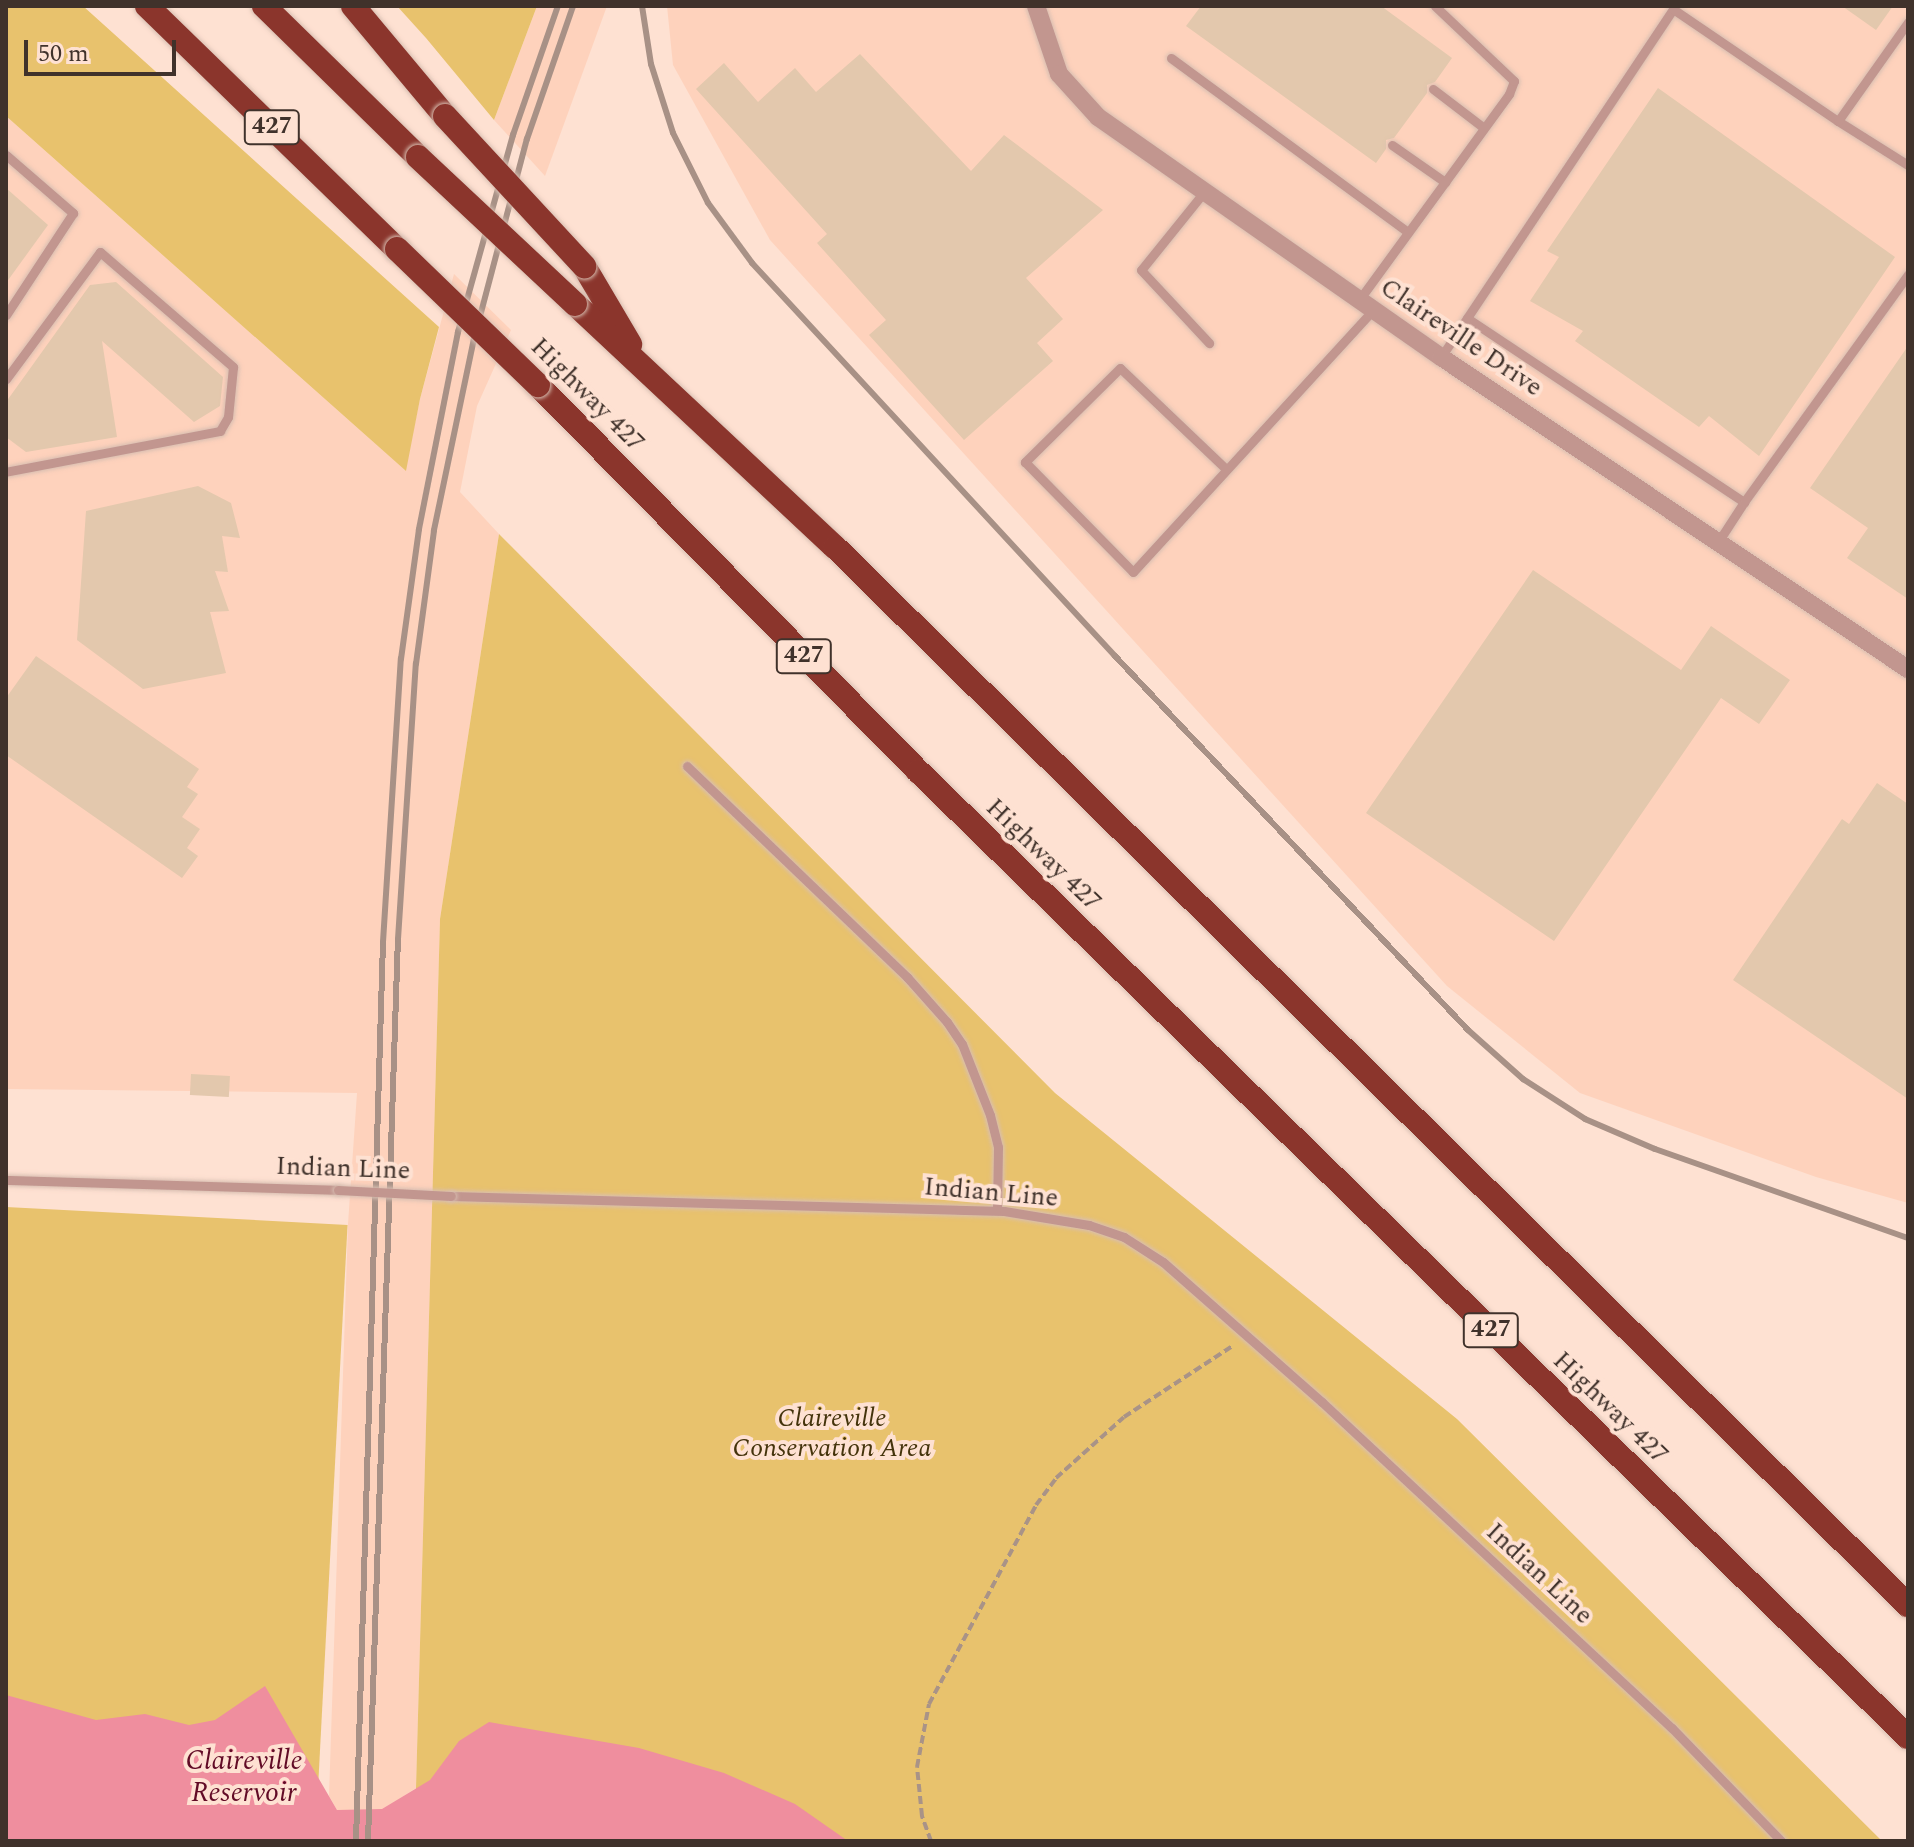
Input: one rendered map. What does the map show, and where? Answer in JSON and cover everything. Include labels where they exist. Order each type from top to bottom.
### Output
[{"type":"highway","name":"Highway 427","points":[[147,6],[538,385],[918,771],[1908,1737]]},
{"type":"highway","points":[[264,6],[418,157],[835,547],[1908,1605]]},
{"type":"highway","points":[[353,6],[445,116],[584,266],[641,363]]},
{"type":"street","name":"Claireville Drive","points":[[1036,6],[1059,74],[1098,117],[1441,357],[1908,669]]},
{"type":"lane","points":[[1226,469],[1120,368],[1025,462],[1133,572],[1226,469],[1366,305],[1408,232],[1484,128],[1514,81],[1435,6]]},
{"type":"lane","points":[[1441,357],[1673,9],[1908,165]]},
{"type":"lane","points":[[1838,121],[1908,22]]},
{"type":"lane","points":[[1171,58],[1408,232]]},
{"type":"lane","points":[[1433,89],[1484,128]]},
{"type":"lane","points":[[1392,145],[1445,182]]},
{"type":"lane","points":[[6,155],[73,213],[6,315]]},
{"type":"lane","points":[[1204,192],[1141,270],[1209,343]]},
{"type":"lane","points":[[6,379],[100,252],[233,367],[228,417],[220,431],[6,472]]},
{"type":"lane","points":[[1718,542],[1908,275]]},
{"type":"lane","points":[[1467,318],[1744,502]]},
{"type":"lane","points":[[687,766],[907,977],[947,1022],[962,1044],[990,1115],[998,1147],[997,1210]]},
{"type":"lane","name":"Indian Line","points":[[6,1180],[451,1196],[997,1210],[1089,1225],[1124,1237],[1163,1262],[1247,1337],[1661,1717],[1781,1841]]},
{"type":"path","points":[[931,1841],[922,1816],[917,1767],[929,1704],[1036,1505],[1056,1478],[1124,1417],[1247,1337]]},
{"type":"shaded area","points":[[537,6],[607,6],[545,176],[494,120]]},
{"type":"shaded area","points":[[667,6],[1908,6],[1908,1203],[1816,1177],[1580,1093],[1447,986],[770,240],[673,65]]},
{"type":"shaded area","points":[[6,116],[405,470],[420,399],[454,274],[511,330],[477,406],[460,492],[499,534],[440,919],[416,1788],[382,1810],[337,1810],[329,1796],[348,1224],[357,1093],[6,1089]]},
{"type":"green space","points":[[6,6],[83,6],[439,327],[420,399],[406,471],[6,116]]},
{"type":"green space","points":[[397,6],[537,6],[494,120],[426,38]]},
{"type":"green space","name":"Claireville Conservation Area","points":[[499,534],[1055,1093],[1457,1419],[1882,1841],[409,1841],[416,1788],[440,919]]},
{"type":"green space","points":[[6,1207],[348,1225],[315,1841],[6,1841]]},
{"type":"water","name":"Claireville Reservoir","points":[[265,1686],[337,1810],[382,1809],[430,1780],[459,1741],[489,1722],[639,1748],[724,1773],[795,1804],[848,1841],[6,1841],[6,1695],[96,1720],[145,1714],[189,1725],[215,1720]]},
{"type":"building","points":[[1201,6],[1381,6],[1452,58],[1435,82],[1427,85],[1427,93],[1394,138],[1386,140],[1386,149],[1376,163],[1186,26]]},
{"type":"building","points":[[1842,6],[1893,6],[1876,30]]},
{"type":"building","points":[[860,54],[971,171],[1004,135],[1103,210],[1026,278],[1063,319],[1037,343],[1053,361],[964,440],[869,335],[886,320],[817,243],[827,234],[696,89],[724,63],[758,102],[795,68],[816,92]]},
{"type":"building","points":[[1658,88],[1895,257],[1759,456],[1709,416],[1699,427],[1575,341],[1583,331],[1530,301],[1559,257],[1547,251]]},
{"type":"building","points":[[6,188],[48,225],[6,283]]},
{"type":"building","points":[[116,282],[223,377],[220,406],[194,422],[102,341],[117,437],[26,452],[6,437],[6,402],[90,285]]},
{"type":"building","points":[[1908,346],[1908,599],[1847,558],[1868,528],[1810,488]]},
{"type":"building","points":[[198,486],[231,503],[240,538],[222,536],[228,572],[215,571],[229,611],[210,612],[226,673],[143,689],[77,640],[86,511]]},
{"type":"building","points":[[1533,570],[1681,670],[1711,626],[1790,680],[1759,724],[1721,698],[1554,941],[1366,813]]},
{"type":"building","points":[[36,656],[199,769],[187,787],[198,794],[182,817],[200,829],[187,848],[198,856],[182,878],[6,755],[6,698]]},
{"type":"building","points":[[1877,783],[1908,804],[1908,1099],[1733,980],[1842,819],[1849,824]]},
{"type":"building","points":[[191,1074],[230,1076],[229,1097],[190,1095]]},
{"type":"railway","points":[[356,1841],[383,942],[401,659],[419,529],[458,332],[513,135],[558,6]]},
{"type":"railway","points":[[368,1841],[398,939],[416,664],[434,530],[474,339],[527,139],[573,6]]},
{"type":"railway","points":[[642,6],[651,64],[673,133],[708,203],[752,263],[1115,656],[1468,1030],[1523,1079],[1585,1119],[1655,1149],[1908,1238]]}]
